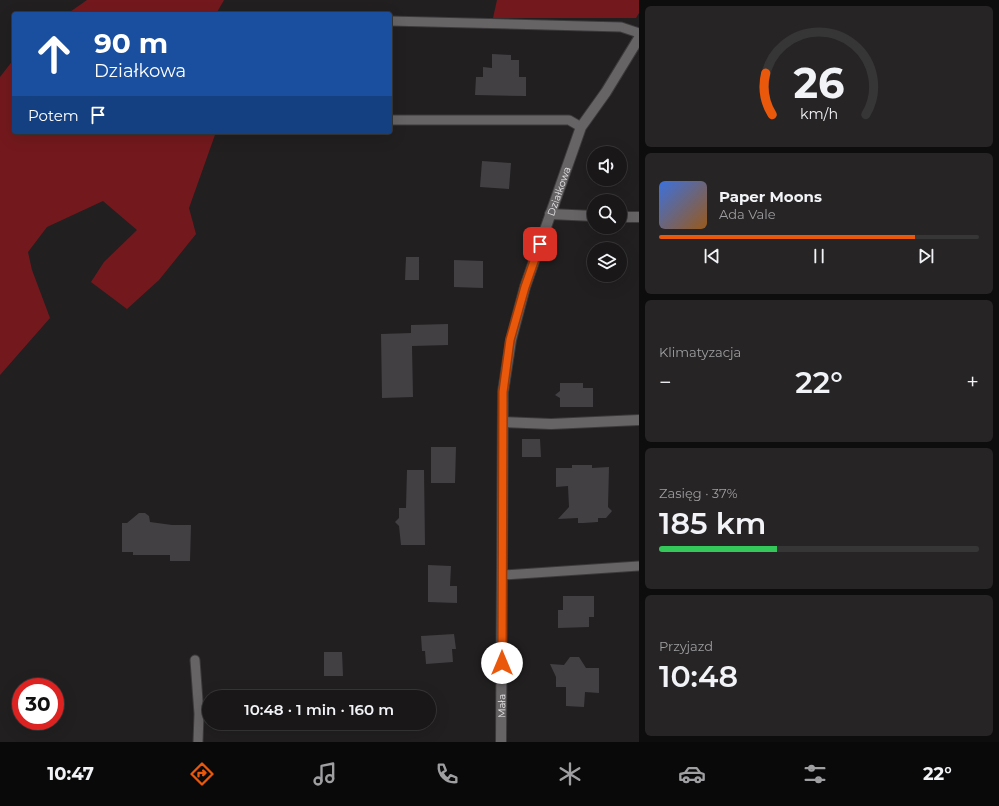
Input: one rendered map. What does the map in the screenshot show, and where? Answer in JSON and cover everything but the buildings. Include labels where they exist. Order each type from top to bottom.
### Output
[{"type":"street","name":"Działkowa","points":[[503,426],[503,392],[510,340],[525,287],[550,214],[581,127],[606,92],[639,38]]},
{"type":"street","points":[[550,214],[587,216]]},
{"type":"street","points":[[627,217],[639,217]]},
{"type":"street","points":[[503,426],[639,420]]},
{"type":"street","name":"Mała","points":[[501,742],[503,426]]},
{"type":"lane","points":[[392,21],[621,27],[639,33]]},
{"type":"lane","points":[[392,120],[569,120],[581,127]]},
{"type":"lane","points":[[503,575],[639,566]]},
{"type":"lane","points":[[195,660],[199,714],[198,742]]},
{"type":"shaded area","points":[[87,0],[224,0],[217,12],[70,12]]},
{"type":"shaded area","points":[[497,0],[639,0],[639,13],[636,18],[493,18]]},
{"type":"shaded area","points":[[12,62],[12,134],[215,134],[189,208],[196,234],[159,280],[127,309],[91,282],[104,262],[137,230],[103,201],[47,227],[28,252],[32,270],[50,318],[0,375],[0,77]]},
{"type":"route","points":[[502,663],[503,392],[510,340],[525,287],[540,244]]}]
